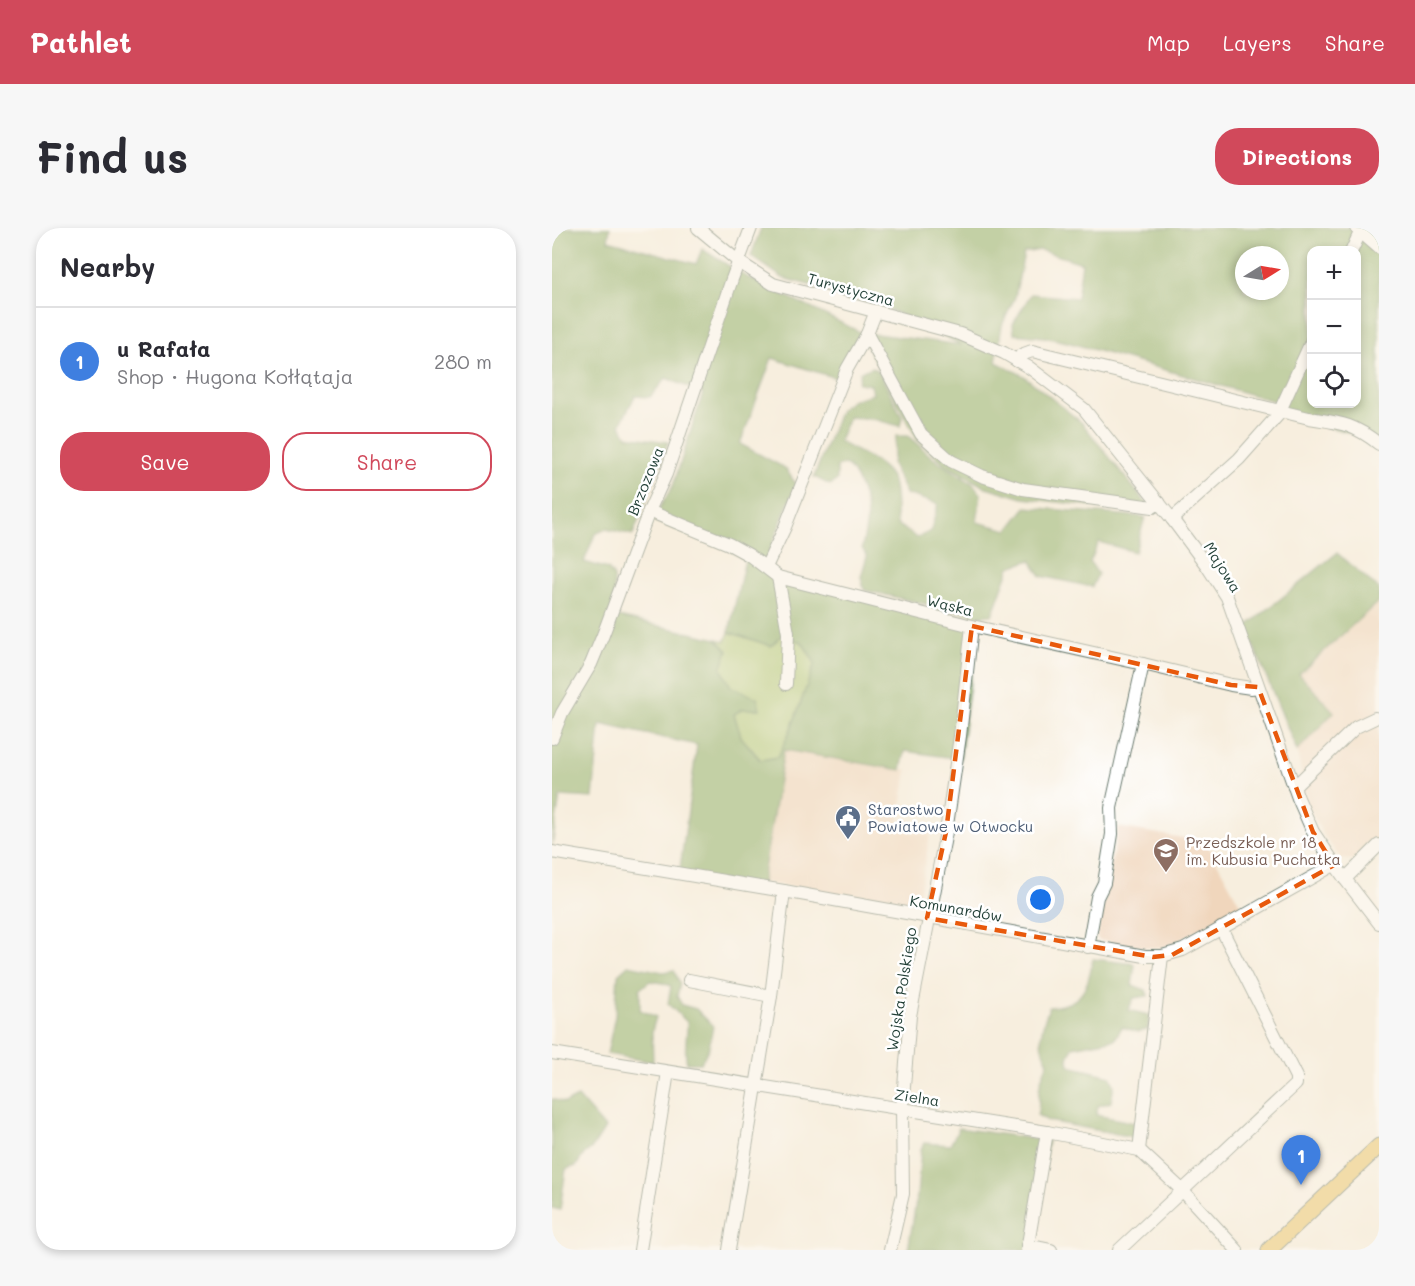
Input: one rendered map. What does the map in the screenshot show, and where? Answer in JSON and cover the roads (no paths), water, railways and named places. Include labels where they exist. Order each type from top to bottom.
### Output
[{"type":"main road","points":[[1269,1250],[1379,1146]]},
{"type":"street","name":"Turystyczna","points":[[698,228],[739,262],[773,284],[960,334]]},
{"type":"street","name":"Brzozowa","points":[[552,738],[562,713],[591,663],[649,511],[666,474],[751,228]]},
{"type":"street","points":[[1354,246],[1360,229],[1379,248]]},
{"type":"street","points":[[765,567],[776,549],[847,369],[867,334],[876,311]]},
{"type":"street","points":[[867,334],[921,434],[951,461],[982,476],[1023,489],[1153,507],[1160,502]]},
{"type":"street","name":"Majowa","points":[[960,334],[1004,353],[1084,409],[1160,502],[1207,566],[1227,597],[1294,787],[1313,832],[1334,865],[1379,923]]},
{"type":"street","points":[[1173,519],[1239,459],[1278,415],[1307,349]]},
{"type":"street","points":[[1017,361],[1021,355],[1032,351],[1354,427],[1378,443]]},
{"type":"street","name":"Wąska","points":[[649,511],[729,544],[778,577],[972,626],[1231,685],[1258,687]]},
{"type":"street","points":[[778,577],[788,633],[786,684]]},
{"type":"street","name":"Wojska Polskiego","points":[[890,1250],[903,1194],[902,1110],[909,1016],[946,832],[960,736],[972,626]]},
{"type":"street","points":[[1088,947],[1097,897],[1104,883],[1112,834],[1111,808],[1143,664]]},
{"type":"street","points":[[1294,787],[1356,727],[1375,718]]},
{"type":"street","points":[[1345,879],[1379,845]]},
{"type":"street","name":"Komunardów","points":[[552,852],[784,891],[1088,947],[1162,957],[1183,950],[1334,865]]},
{"type":"street","points":[[729,1250],[771,996],[784,891]]},
{"type":"street","points":[[1119,1250],[1293,1087],[1296,1080],[1221,928]]},
{"type":"street","points":[[1162,957],[1139,1150],[1182,1190],[1237,1250]]},
{"type":"street","points":[[689,980],[771,996]]},
{"type":"street","name":"Zielna","points":[[552,1053],[1047,1132],[1139,1150]]},
{"type":"street","points":[[640,1250],[668,1072]]},
{"type":"street","points":[[1047,1132],[1027,1248],[1051,1250]]},
{"type":"place","name":"Starostwo Powiatowe w Otwocku","points":[[848,841]]},
{"type":"place","name":"Przedszkole nr 18 im. Kubusia Puchatka","points":[[1166,874]]},
{"type":"place","name":"u Rafała","points":[[1301,1185]]}]
